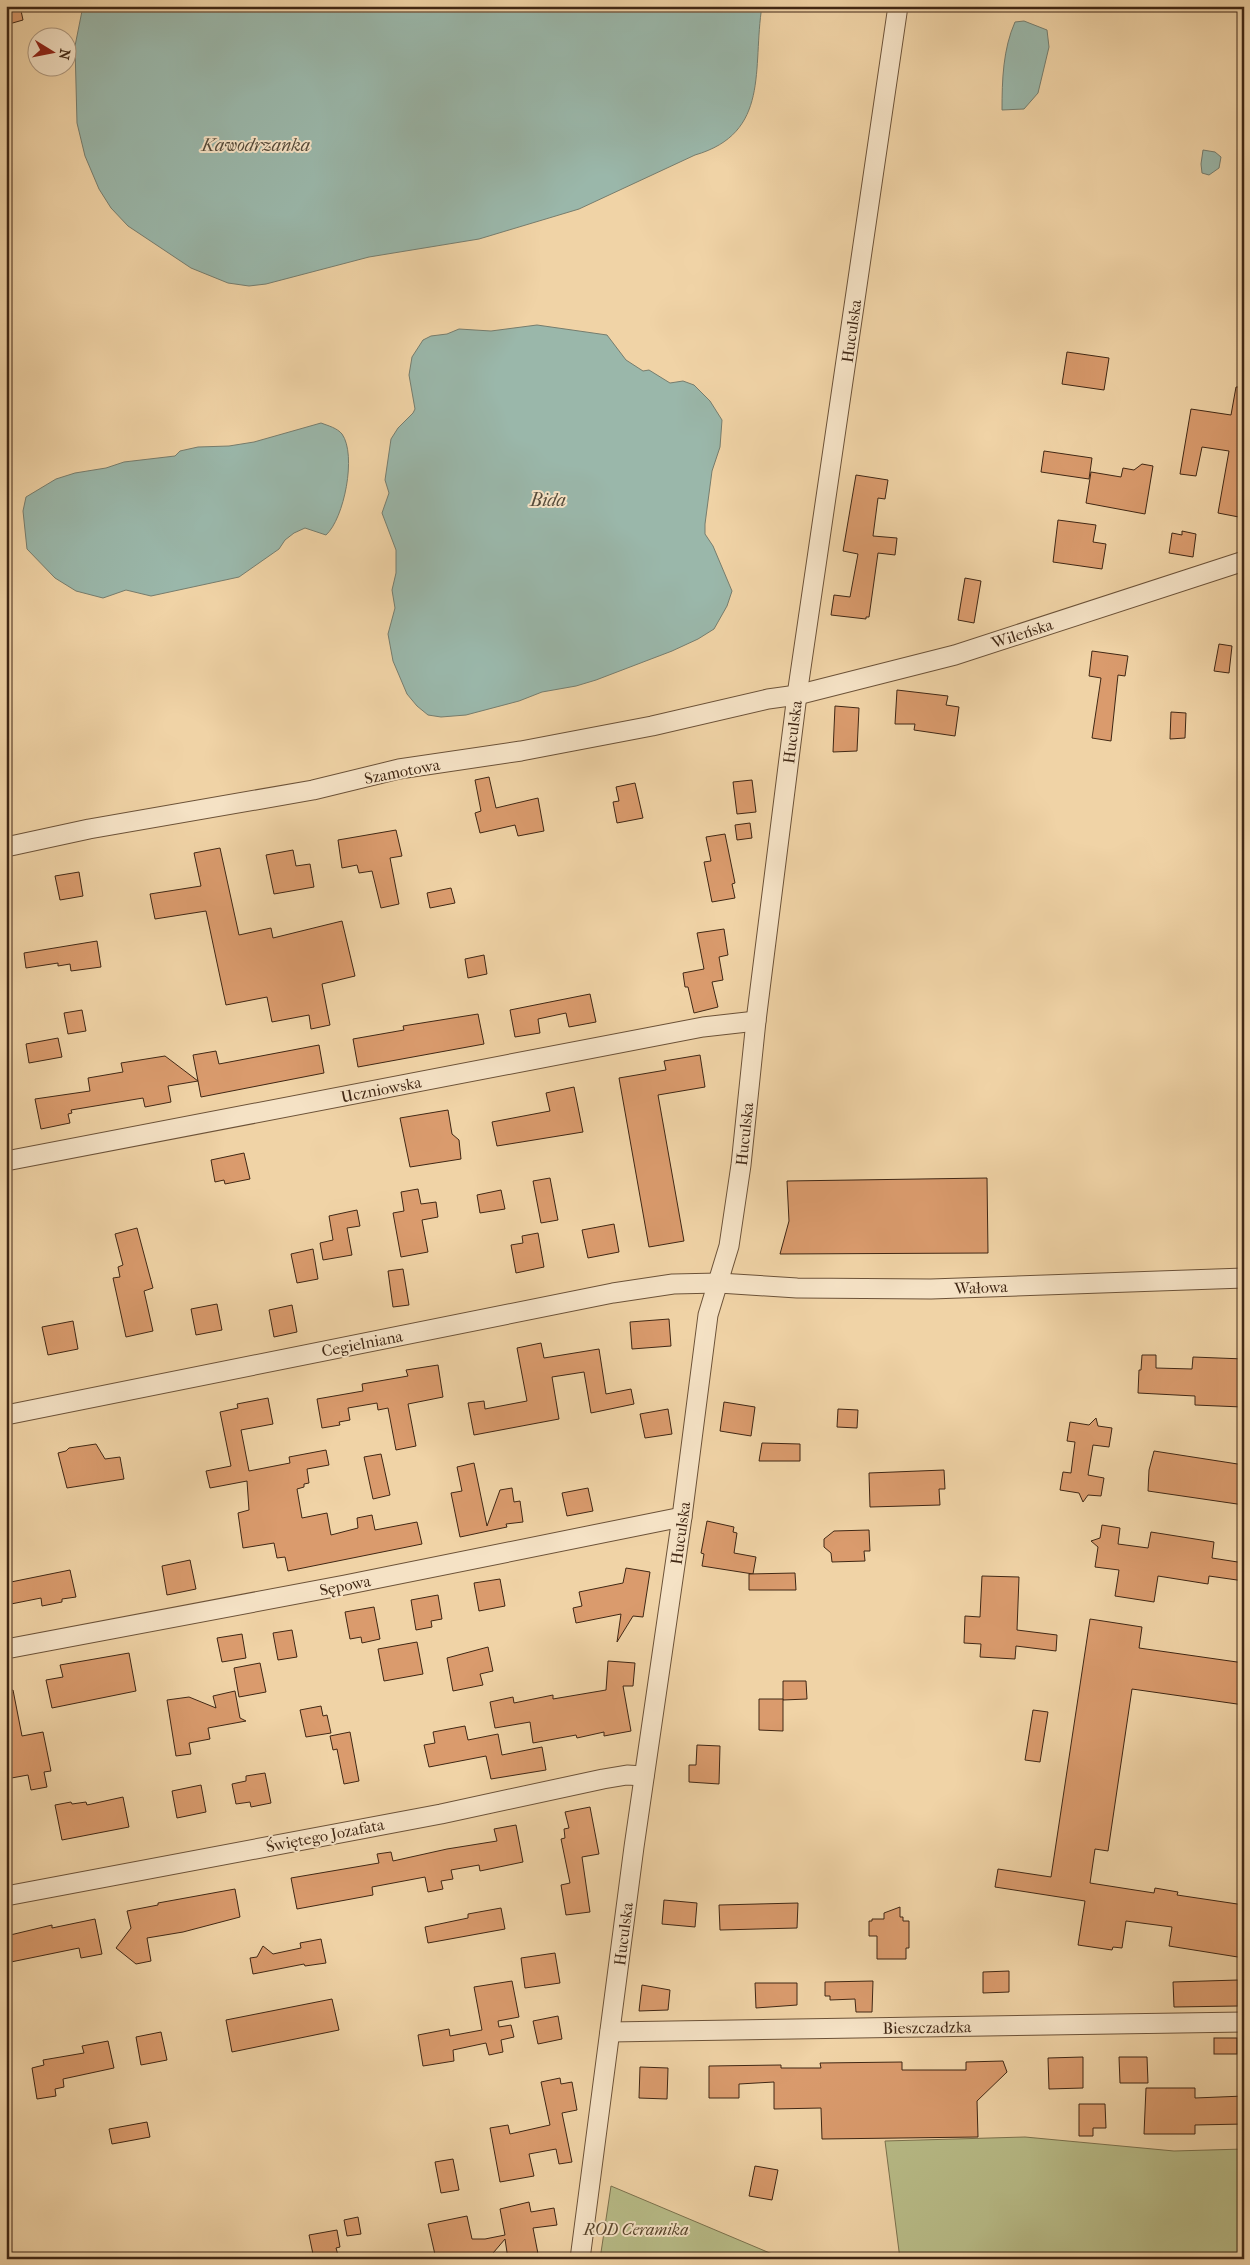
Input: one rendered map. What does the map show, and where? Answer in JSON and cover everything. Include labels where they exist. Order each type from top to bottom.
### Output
[{"type":"street","name":"Huculska","points":[[580,2259],[708,1315],[729,1246],[741,1165],[756,1021],[797,695],[898,6]]},
{"type":"street","name":"Wileńska","points":[[797,695],[955,655],[1244,561]]},
{"type":"street","name":"Szamotowa","points":[[6,846],[89,829],[313,790],[399,769],[540,747],[675,721],[759,701],[797,695]]},
{"type":"street","name":"Uczniowska","points":[[6,1161],[703,1027],[756,1021]]},
{"type":"street","name":"Wałowa","points":[[719,1283],[797,1288],[931,1289],[1244,1278]]},
{"type":"street","name":"Cegielniana","points":[[6,1415],[613,1293],[673,1284],[719,1283]]},
{"type":"street","name":"Sępowa","points":[[6,1649],[326,1589],[682,1517]]},
{"type":"street","name":"Świętego Jozafata","points":[[6,1896],[441,1814],[604,1779],[644,1776]]},
{"type":"street","name":"Bieszczadzka","points":[[610,2032],[1244,2022]]},
{"type":"green space","points":[[1025,2137],[1174,2151],[1244,2149],[1244,2259],[900,2259],[885,2141]]},
{"type":"green space","name":"ROD Ceramika","points":[[611,2186],[784,2259],[600,2259]]},
{"type":"water","name":"Kawodrzanka","points":[[83,6],[762,6],[753,96],[747,115],[736,131],[719,145],[579,209],[479,239],[369,257],[266,284],[249,286],[228,283],[191,268],[128,226],[111,208],[99,189],[85,156],[77,123],[76,78],[78,78],[78,31]]},
{"type":"water","points":[[1024,21],[1047,30],[1049,47],[1038,93],[1024,109],[1002,110],[1003,76],[1008,43],[1015,22]]},
{"type":"water","points":[[1203,150],[1215,152],[1221,157],[1219,168],[1209,175],[1202,173]]},
{"type":"water","name":"Bida","points":[[537,325],[607,335],[626,360],[643,371],[649,370],[670,383],[683,381],[694,385],[710,401],[722,420],[720,447],[712,471],[705,534],[713,546],[732,591],[727,606],[714,629],[672,651],[596,680],[576,686],[542,692],[519,701],[466,715],[441,717],[428,715],[407,694],[393,661],[388,634],[395,608],[392,590],[396,573],[396,550],[382,513],[389,493],[385,480],[391,439],[415,409],[409,375],[412,357],[423,340],[431,336],[447,334],[459,329],[491,331]]},
{"type":"water","points":[[321,423],[342,434],[348,456],[348,471],[343,502],[332,527],[326,535],[305,528],[294,533],[285,540],[279,549],[239,577],[151,596],[126,590],[103,598],[76,591],[55,578],[27,549],[23,511],[26,497],[56,479],[124,462],[175,456],[180,451],[198,447],[229,446],[254,442]]},
{"type":"building","points":[[6,6],[20,6],[23,20],[9,24]]},
{"type":"building","points":[[1067,352],[1109,358],[1104,390],[1062,384]]},
{"type":"building","points":[[1236,387],[1244,387],[1244,518],[1218,513],[1229,451],[1202,447],[1196,476],[1180,474],[1191,409],[1231,415]]},
{"type":"building","points":[[1044,451],[1092,458],[1089,479],[1041,472]]},
{"type":"building","points":[[1142,464],[1153,466],[1145,514],[1086,503],[1091,472],[1121,477],[1123,468],[1134,470]]},
{"type":"building","points":[[856,475],[888,480],[885,499],[878,498],[873,536],[897,538],[895,555],[878,553],[869,617],[866,617],[866,619],[831,615],[834,595],[850,597],[858,554],[843,551]]},
{"type":"building","points":[[1058,520],[1096,525],[1093,542],[1106,544],[1102,569],[1053,562]]},
{"type":"building","points":[[1182,531],[1196,534],[1193,557],[1169,553],[1172,533],[1182,535]]},
{"type":"building","points":[[965,578],[981,581],[974,623],[958,620]]},
{"type":"building","points":[[1219,644],[1232,646],[1229,673],[1214,671]]},
{"type":"building","points":[[1092,651],[1128,656],[1125,676],[1118,675],[1111,741],[1092,738],[1101,678],[1089,676]]},
{"type":"building","points":[[897,690],[948,696],[946,705],[959,707],[955,736],[914,730],[915,724],[895,724]]},
{"type":"building","points":[[835,706],[859,708],[857,751],[833,752]]},
{"type":"building","points":[[1171,712],[1186,713],[1185,738],[1170,739]]},
{"type":"building","points":[[489,777],[496,808],[538,798],[544,831],[518,836],[515,825],[480,833],[475,813],[481,811],[475,780]]},
{"type":"building","points":[[752,780],[756,812],[737,814],[733,782]]},
{"type":"building","points":[[635,783],[643,818],[617,823],[613,802],[619,801],[616,787]]},
{"type":"building","points":[[750,823],[752,838],[737,840],[735,825]]},
{"type":"building","points":[[396,830],[402,856],[390,858],[399,904],[381,908],[372,871],[359,873],[357,865],[342,868],[338,840]]},
{"type":"building","points":[[725,834],[735,883],[732,884],[735,898],[712,902],[704,862],[711,861],[706,837]]},
{"type":"building","points":[[220,848],[239,935],[271,928],[273,938],[342,921],[355,976],[322,984],[330,1025],[311,1029],[309,1015],[272,1022],[267,997],[226,1005],[206,911],[155,919],[150,894],[201,886],[194,853]]},
{"type":"building","points":[[293,850],[296,866],[310,864],[314,887],[274,894],[266,855]]},
{"type":"building","points":[[79,872],[83,896],[60,900],[55,876]]},
{"type":"building","points":[[451,888],[455,903],[430,908],[427,893]]},
{"type":"building","points":[[724,929],[728,955],[719,957],[723,980],[712,982],[718,1007],[694,1013],[688,987],[685,987],[683,973],[704,969],[697,933]]},
{"type":"building","points":[[97,941],[101,967],[71,971],[70,964],[58,966],[58,963],[26,968],[24,953]]},
{"type":"building","points":[[484,955],[487,974],[468,978],[465,959]]},
{"type":"building","points":[[590,994],[596,1022],[569,1027],[566,1013],[538,1019],[540,1033],[515,1037],[510,1010]]},
{"type":"building","points":[[82,1010],[86,1031],[68,1034],[64,1013]]},
{"type":"building","points":[[478,1014],[484,1044],[358,1067],[353,1039],[404,1030],[403,1026]]},
{"type":"building","points":[[58,1038],[62,1057],[29,1063],[26,1044]]},
{"type":"building","points":[[319,1045],[324,1073],[201,1097],[193,1055],[216,1051],[219,1064]]},
{"type":"building","points":[[700,1055],[705,1087],[658,1095],[684,1241],[649,1247],[619,1078],[666,1070],[664,1061]]},
{"type":"building","points":[[165,1056],[198,1081],[168,1086],[171,1102],[145,1107],[143,1098],[71,1110],[72,1113],[68,1114],[70,1123],[41,1129],[35,1099],[90,1091],[88,1078],[123,1072],[121,1063]]},
{"type":"building","points":[[574,1087],[583,1132],[497,1146],[492,1122],[550,1111],[546,1093]]},
{"type":"building","points":[[448,1110],[452,1134],[459,1140],[461,1159],[410,1167],[400,1118]]},
{"type":"building","points":[[244,1153],[250,1179],[225,1184],[224,1180],[215,1182],[211,1160]]},
{"type":"building","points":[[550,1178],[558,1220],[541,1223],[533,1181]]},
{"type":"building","points":[[987,1178],[988,1253],[780,1254],[789,1221],[787,1181]]},
{"type":"building","points":[[418,1189],[421,1204],[436,1202],[438,1217],[422,1220],[428,1252],[401,1257],[393,1213],[404,1211],[401,1192]]},
{"type":"building","points":[[501,1190],[505,1209],[480,1213],[477,1195]]},
{"type":"building","points":[[357,1210],[360,1226],[347,1228],[352,1255],[323,1260],[320,1243],[333,1240],[329,1216]]},
{"type":"building","points":[[614,1224],[619,1252],[588,1258],[582,1230]]},
{"type":"building","points":[[137,1228],[153,1288],[144,1291],[153,1331],[126,1337],[113,1278],[120,1277],[118,1267],[123,1265],[115,1234]]},
{"type":"building","points":[[538,1233],[544,1267],[516,1273],[511,1245],[523,1243],[522,1236]]},
{"type":"building","points":[[313,1249],[318,1279],[297,1283],[291,1254]]},
{"type":"building","points":[[403,1269],[409,1305],[393,1307],[388,1271]]},
{"type":"building","points":[[217,1304],[222,1330],[196,1335],[191,1309]]},
{"type":"building","points":[[292,1305],[297,1332],[274,1337],[269,1310]]},
{"type":"building","points":[[669,1319],[671,1346],[632,1349],[630,1322]]},
{"type":"building","points":[[73,1321],[78,1349],[48,1355],[42,1327]]},
{"type":"building","points":[[541,1343],[544,1358],[599,1349],[606,1394],[631,1389],[634,1404],[591,1413],[584,1372],[552,1377],[559,1419],[474,1435],[468,1403],[484,1401],[485,1409],[527,1401],[517,1348]]},
{"type":"building","points":[[1142,1355],[1156,1355],[1156,1368],[1192,1369],[1193,1357],[1244,1359],[1242,1407],[1195,1405],[1195,1396],[1138,1393]]},
{"type":"building","points":[[438,1365],[443,1397],[408,1404],[416,1446],[396,1450],[388,1408],[378,1410],[377,1403],[348,1408],[350,1420],[339,1422],[340,1425],[322,1428],[317,1399],[363,1391],[362,1384],[408,1376],[406,1370]]},
{"type":"building","points":[[268,1398],[273,1424],[241,1430],[249,1471],[290,1463],[289,1457],[326,1450],[329,1465],[307,1469],[309,1483],[297,1489],[302,1518],[327,1513],[331,1535],[358,1528],[357,1518],[372,1515],[375,1530],[417,1522],[422,1544],[288,1571],[285,1557],[277,1558],[274,1543],[243,1548],[238,1513],[249,1510],[247,1481],[210,1488],[206,1471],[231,1466],[220,1412],[238,1408],[237,1404]]},
{"type":"building","points":[[724,1402],[755,1407],[751,1436],[720,1431]]},
{"type":"building","points":[[668,1409],[672,1434],[645,1438],[640,1414]]},
{"type":"building","points":[[838,1409],[858,1410],[857,1428],[837,1427]]},
{"type":"building","points":[[1096,1418],[1098,1426],[1112,1428],[1109,1447],[1093,1445],[1088,1475],[1104,1478],[1101,1496],[1088,1495],[1083,1502],[1079,1493],[1060,1490],[1063,1472],[1071,1473],[1075,1442],[1067,1441],[1070,1422],[1089,1425]]},
{"type":"building","points":[[762,1443],[800,1444],[800,1461],[759,1461]]},
{"type":"building","points":[[96,1444],[105,1459],[120,1457],[124,1479],[67,1488],[58,1453],[69,1448]]},
{"type":"building","points":[[1154,1451],[1244,1465],[1244,1505],[1148,1491],[1149,1470]]},
{"type":"building","points":[[381,1454],[390,1495],[373,1499],[364,1457]]},
{"type":"building","points":[[474,1463],[487,1526],[500,1490],[512,1488],[514,1502],[520,1501],[523,1522],[506,1524],[507,1527],[460,1537],[451,1493],[462,1491],[457,1467]]},
{"type":"building","points":[[944,1470],[945,1489],[939,1489],[940,1505],[870,1507],[869,1473]]},
{"type":"building","points":[[588,1488],[593,1511],[567,1516],[562,1493]]},
{"type":"building","points":[[707,1521],[734,1527],[733,1532],[737,1533],[734,1553],[756,1557],[753,1574],[702,1566],[704,1554],[701,1553]]},
{"type":"building","points":[[1102,1525],[1120,1528],[1118,1544],[1148,1548],[1151,1532],[1214,1542],[1212,1558],[1244,1563],[1244,1581],[1209,1576],[1208,1584],[1158,1576],[1154,1602],[1115,1596],[1119,1570],[1095,1567],[1098,1547],[1091,1541],[1100,1538]]},
{"type":"building","points":[[869,1530],[870,1551],[864,1551],[865,1561],[832,1562],[831,1553],[824,1547],[824,1539],[834,1531]]},
{"type":"building","points":[[190,1560],[196,1589],[167,1595],[162,1566]]},
{"type":"building","points":[[626,1568],[650,1572],[643,1617],[633,1616],[617,1642],[621,1614],[576,1623],[573,1608],[582,1606],[579,1592],[623,1583]]},
{"type":"building","points":[[70,1570],[76,1597],[62,1599],[62,1602],[42,1606],[41,1598],[6,1605],[6,1583]]},
{"type":"building","points":[[795,1573],[796,1590],[749,1590],[749,1574]]},
{"type":"building","points":[[982,1576],[1019,1577],[1017,1630],[1057,1635],[1056,1651],[1016,1646],[1015,1659],[980,1657],[981,1644],[964,1643],[965,1616],[980,1617]]},
{"type":"building","points":[[500,1579],[505,1606],[479,1611],[474,1583]]},
{"type":"building","points":[[438,1595],[442,1619],[431,1621],[432,1627],[416,1630],[411,1600]]},
{"type":"building","points":[[374,1607],[380,1639],[362,1643],[361,1637],[350,1639],[345,1612]]},
{"type":"building","points":[[1090,1619],[1142,1627],[1139,1648],[1244,1663],[1244,1705],[1132,1689],[1108,1851],[1095,1849],[1090,1883],[1154,1893],[1155,1888],[1178,1892],[1177,1895],[1244,1905],[1244,1958],[1169,1946],[1172,1927],[1126,1921],[1122,1948],[1113,1947],[1112,1950],[1078,1945],[1085,1901],[995,1887],[998,1869],[1051,1877]]},
{"type":"building","points":[[292,1630],[297,1657],[278,1660],[273,1633]]},
{"type":"building","points":[[242,1634],[246,1658],[222,1662],[217,1638]]},
{"type":"building","points":[[417,1642],[423,1674],[384,1681],[378,1649]]},
{"type":"building","points":[[488,1647],[493,1671],[480,1674],[483,1685],[453,1691],[447,1658]]},
{"type":"building","points":[[129,1653],[136,1691],[52,1708],[46,1680],[63,1677],[60,1665]]},
{"type":"building","points":[[608,1661],[635,1663],[633,1686],[623,1686],[631,1731],[604,1736],[604,1732],[577,1738],[576,1735],[533,1743],[530,1722],[495,1728],[490,1702],[513,1697],[514,1703],[553,1695],[553,1699],[606,1690]]},
{"type":"building","points":[[260,1663],[266,1692],[239,1697],[234,1668]]},
{"type":"building","points":[[783,1681],[806,1681],[807,1699],[783,1700]]},
{"type":"building","points":[[13,1690],[22,1736],[43,1732],[51,1771],[44,1772],[47,1787],[31,1790],[28,1775],[6,1779],[6,1691]]},
{"type":"building","points":[[235,1691],[240,1718],[246,1721],[208,1728],[210,1739],[189,1743],[191,1754],[176,1756],[167,1700],[189,1697],[216,1708],[213,1696]]},
{"type":"building","points":[[759,1699],[783,1699],[783,1731],[759,1730]]},
{"type":"building","points":[[321,1706],[323,1716],[327,1715],[331,1733],[306,1737],[300,1710]]},
{"type":"building","points":[[1033,1710],[1048,1712],[1040,1762],[1025,1760]]},
{"type":"building","points":[[465,1726],[468,1740],[498,1734],[502,1755],[542,1747],[546,1770],[491,1779],[486,1756],[429,1767],[424,1745],[435,1743],[433,1732]]},
{"type":"building","points":[[350,1732],[359,1781],[344,1784],[337,1749],[333,1750],[330,1736]]},
{"type":"building","points":[[697,1745],[720,1746],[719,1784],[689,1782],[689,1765],[696,1765]]},
{"type":"building","points":[[265,1773],[271,1803],[251,1807],[250,1802],[236,1804],[232,1784],[246,1781],[246,1776]]},
{"type":"building","points":[[201,1785],[206,1812],[177,1818],[172,1791]]},
{"type":"building","points":[[123,1797],[129,1827],[62,1840],[55,1805],[86,1802],[87,1805]]},
{"type":"building","points":[[590,1807],[599,1854],[582,1857],[590,1912],[566,1915],[561,1885],[570,1883],[561,1839],[565,1838],[564,1829],[569,1828],[565,1812]]},
{"type":"building","points":[[516,1825],[523,1862],[480,1871],[479,1865],[451,1870],[453,1879],[441,1881],[443,1889],[428,1892],[425,1877],[372,1887],[373,1895],[297,1909],[291,1878],[379,1863],[377,1854],[391,1852],[393,1861],[447,1849],[497,1841],[494,1829]]},
{"type":"building","points":[[235,1889],[240,1917],[183,1932],[147,1938],[151,1961],[136,1964],[116,1948],[131,1928],[127,1911],[158,1905],[158,1903]]},
{"type":"building","points":[[664,1900],[697,1903],[695,1927],[662,1924]]},
{"type":"building","points":[[798,1903],[797,1928],[720,1930],[719,1905]]},
{"type":"building","points":[[900,1907],[900,1917],[903,1917],[903,1921],[909,1921],[909,1948],[906,1948],[906,1959],[877,1959],[877,1936],[869,1936],[869,1921],[872,1921],[872,1919],[884,1919],[884,1913]]},
{"type":"building","points":[[501,1908],[505,1929],[428,1943],[425,1927],[468,1918],[468,1914]]},
{"type":"building","points":[[95,1919],[102,1954],[81,1958],[79,1948],[6,1963],[6,1936],[52,1925],[52,1928]]},
{"type":"building","points":[[321,1939],[326,1963],[305,1966],[304,1964],[253,1974],[250,1958],[257,1957],[263,1946],[273,1954],[301,1948],[300,1943]]},
{"type":"building","points":[[555,1953],[560,1983],[525,1988],[521,1958]]},
{"type":"building","points":[[1009,1971],[1009,1992],[983,1993],[983,1972]]},
{"type":"building","points":[[1238,1980],[1238,2006],[1174,2007],[1173,1982]]},
{"type":"building","points":[[512,1981],[519,2017],[498,2021],[499,2027],[511,2025],[514,2037],[501,2040],[503,2052],[489,2055],[486,2043],[453,2050],[454,2061],[423,2066],[418,2035],[449,2029],[450,2036],[482,2030],[474,1987]]},
{"type":"building","points":[[873,1981],[872,2012],[856,2012],[855,1999],[830,2000],[830,1996],[825,1996],[825,1982]]},
{"type":"building","points":[[755,1983],[797,1983],[797,2005],[756,2008]]},
{"type":"building","points":[[642,1985],[670,1990],[668,2010],[639,2011]]},
{"type":"building","points":[[332,1999],[339,2030],[232,2052],[226,2020]]},
{"type":"building","points":[[558,2016],[562,2039],[538,2044],[533,2021]]},
{"type":"building","points":[[161,2032],[167,2060],[141,2065],[136,2037]]},
{"type":"building","points":[[1214,2038],[1237,2038],[1237,2054],[1214,2054]]},
{"type":"building","points":[[108,2041],[114,2068],[63,2079],[64,2087],[55,2089],[56,2096],[37,2099],[32,2068],[44,2065],[43,2060],[84,2053],[82,2046]]},
{"type":"building","points":[[1083,2057],[1083,2088],[1049,2089],[1048,2058]]},
{"type":"building","points":[[1119,2057],[1147,2057],[1148,2083],[1120,2083]]},
{"type":"building","points":[[1003,2061],[1007,2072],[977,2101],[978,2137],[822,2139],[821,2108],[774,2109],[774,2082],[739,2084],[739,2098],[709,2098],[709,2066],[781,2065],[781,2068],[821,2068],[820,2063],[902,2062],[902,2070],[966,2070],[966,2062]]},
{"type":"building","points":[[640,2067],[668,2068],[667,2099],[639,2098]]},
{"type":"building","points":[[560,2078],[561,2084],[572,2082],[577,2110],[562,2113],[572,2162],[559,2164],[556,2149],[529,2154],[534,2176],[500,2182],[490,2128],[508,2125],[510,2134],[550,2125],[541,2082]]},
{"type":"building","points":[[1146,2088],[1195,2088],[1195,2098],[1244,2096],[1244,2124],[1195,2125],[1195,2134],[1144,2134]]},
{"type":"building","points":[[1079,2104],[1105,2104],[1106,2128],[1093,2128],[1093,2136],[1079,2136]]},
{"type":"building","points":[[147,2122],[150,2137],[112,2144],[109,2129]]},
{"type":"building","points":[[453,2159],[459,2190],[441,2193],[435,2162]]},
{"type":"building","points":[[755,2166],[778,2170],[772,2200],[749,2196]]},
{"type":"building","points":[[529,2202],[531,2212],[554,2208],[557,2225],[533,2228],[539,2259],[508,2259],[505,2239],[488,2259],[436,2259],[428,2224],[467,2216],[472,2239],[485,2239],[505,2235],[500,2209]]},
{"type":"building","points":[[358,2217],[361,2234],[347,2236],[344,2220]]},
{"type":"building","points":[[337,2230],[340,2247],[336,2248],[338,2255],[314,2259],[309,2235]]}]
